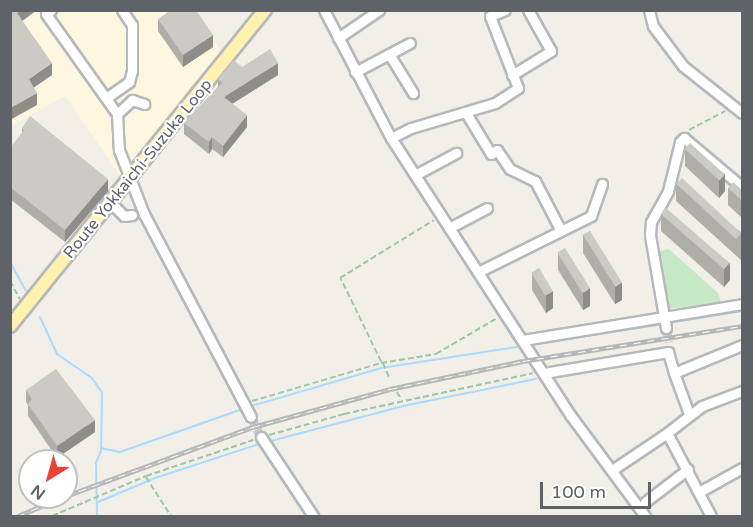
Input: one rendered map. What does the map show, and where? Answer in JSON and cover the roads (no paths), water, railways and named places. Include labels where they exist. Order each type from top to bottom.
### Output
[{"type":"main road","name":"Route Yokkaichi-Suzuka Loop","points":[[10,326],[112,204],[265,10]]},
{"type":"street","points":[[51,10],[46,14],[117,114],[119,150],[144,214],[247,409]]},
{"type":"street","points":[[106,98],[129,82],[132,71],[132,25],[122,10]]},
{"type":"street","points":[[324,10],[391,138],[542,370],[645,516]]},
{"type":"street","points":[[338,38],[379,10]]},
{"type":"street","points":[[391,138],[411,128],[495,103],[518,88],[490,16],[505,10]]},
{"type":"street","points":[[512,75],[551,51],[528,10]]},
{"type":"street","points":[[650,10],[653,26],[683,66],[742,113]]},
{"type":"street","points":[[355,72],[410,43]]},
{"type":"street","points":[[389,54],[413,93]]},
{"type":"street","points":[[117,114],[132,100],[144,104]]},
{"type":"street","points":[[466,113],[491,154],[497,150],[510,170],[535,181],[561,231]]},
{"type":"street","points":[[664,323],[650,235],[651,222],[668,191],[678,146],[684,138],[742,187]]},
{"type":"street","points":[[415,175],[456,153]]},
{"type":"street","points":[[478,272],[591,216],[602,184]]},
{"type":"street","points":[[112,204],[124,216],[132,215]]},
{"type":"street","points":[[449,228],[487,207]]},
{"type":"street","points":[[526,344],[664,323],[742,304]]},
{"type":"street","points":[[674,373],[742,345]]},
{"type":"street","points":[[542,370],[669,347],[674,373],[689,414]]},
{"type":"street","points":[[612,470],[667,433],[689,414],[742,391]]},
{"type":"street","points":[[667,433],[711,516]]},
{"type":"street","points":[[263,441],[313,516]]},
{"type":"street","points":[[699,492],[742,468]]},
{"type":"street","points":[[645,502],[688,469]]},
{"type":"waterway","points":[[10,262],[26,291]]},
{"type":"waterway","points":[[668,323],[742,311]]},
{"type":"waterway","points":[[40,317],[57,354],[92,378],[102,393],[101,451],[96,463],[97,516]]},
{"type":"waterway","points":[[529,345],[663,324]]},
{"type":"waterway","points":[[248,407],[381,368],[523,346]]},
{"type":"waterway","points":[[267,442],[403,406],[536,379]]},
{"type":"waterway","points":[[101,448],[120,452],[243,409]]},
{"type":"waterway","points":[[98,502],[155,478],[262,443]]},
{"type":"tunnel","points":[[666,328],[669,342]]},
{"type":"tunnel","points":[[251,417],[261,437]]},
{"type":"railway","points":[[78,492],[253,427],[390,389],[523,361],[742,326]]},
{"type":"railway","points":[[18,516],[35,509]]}]
